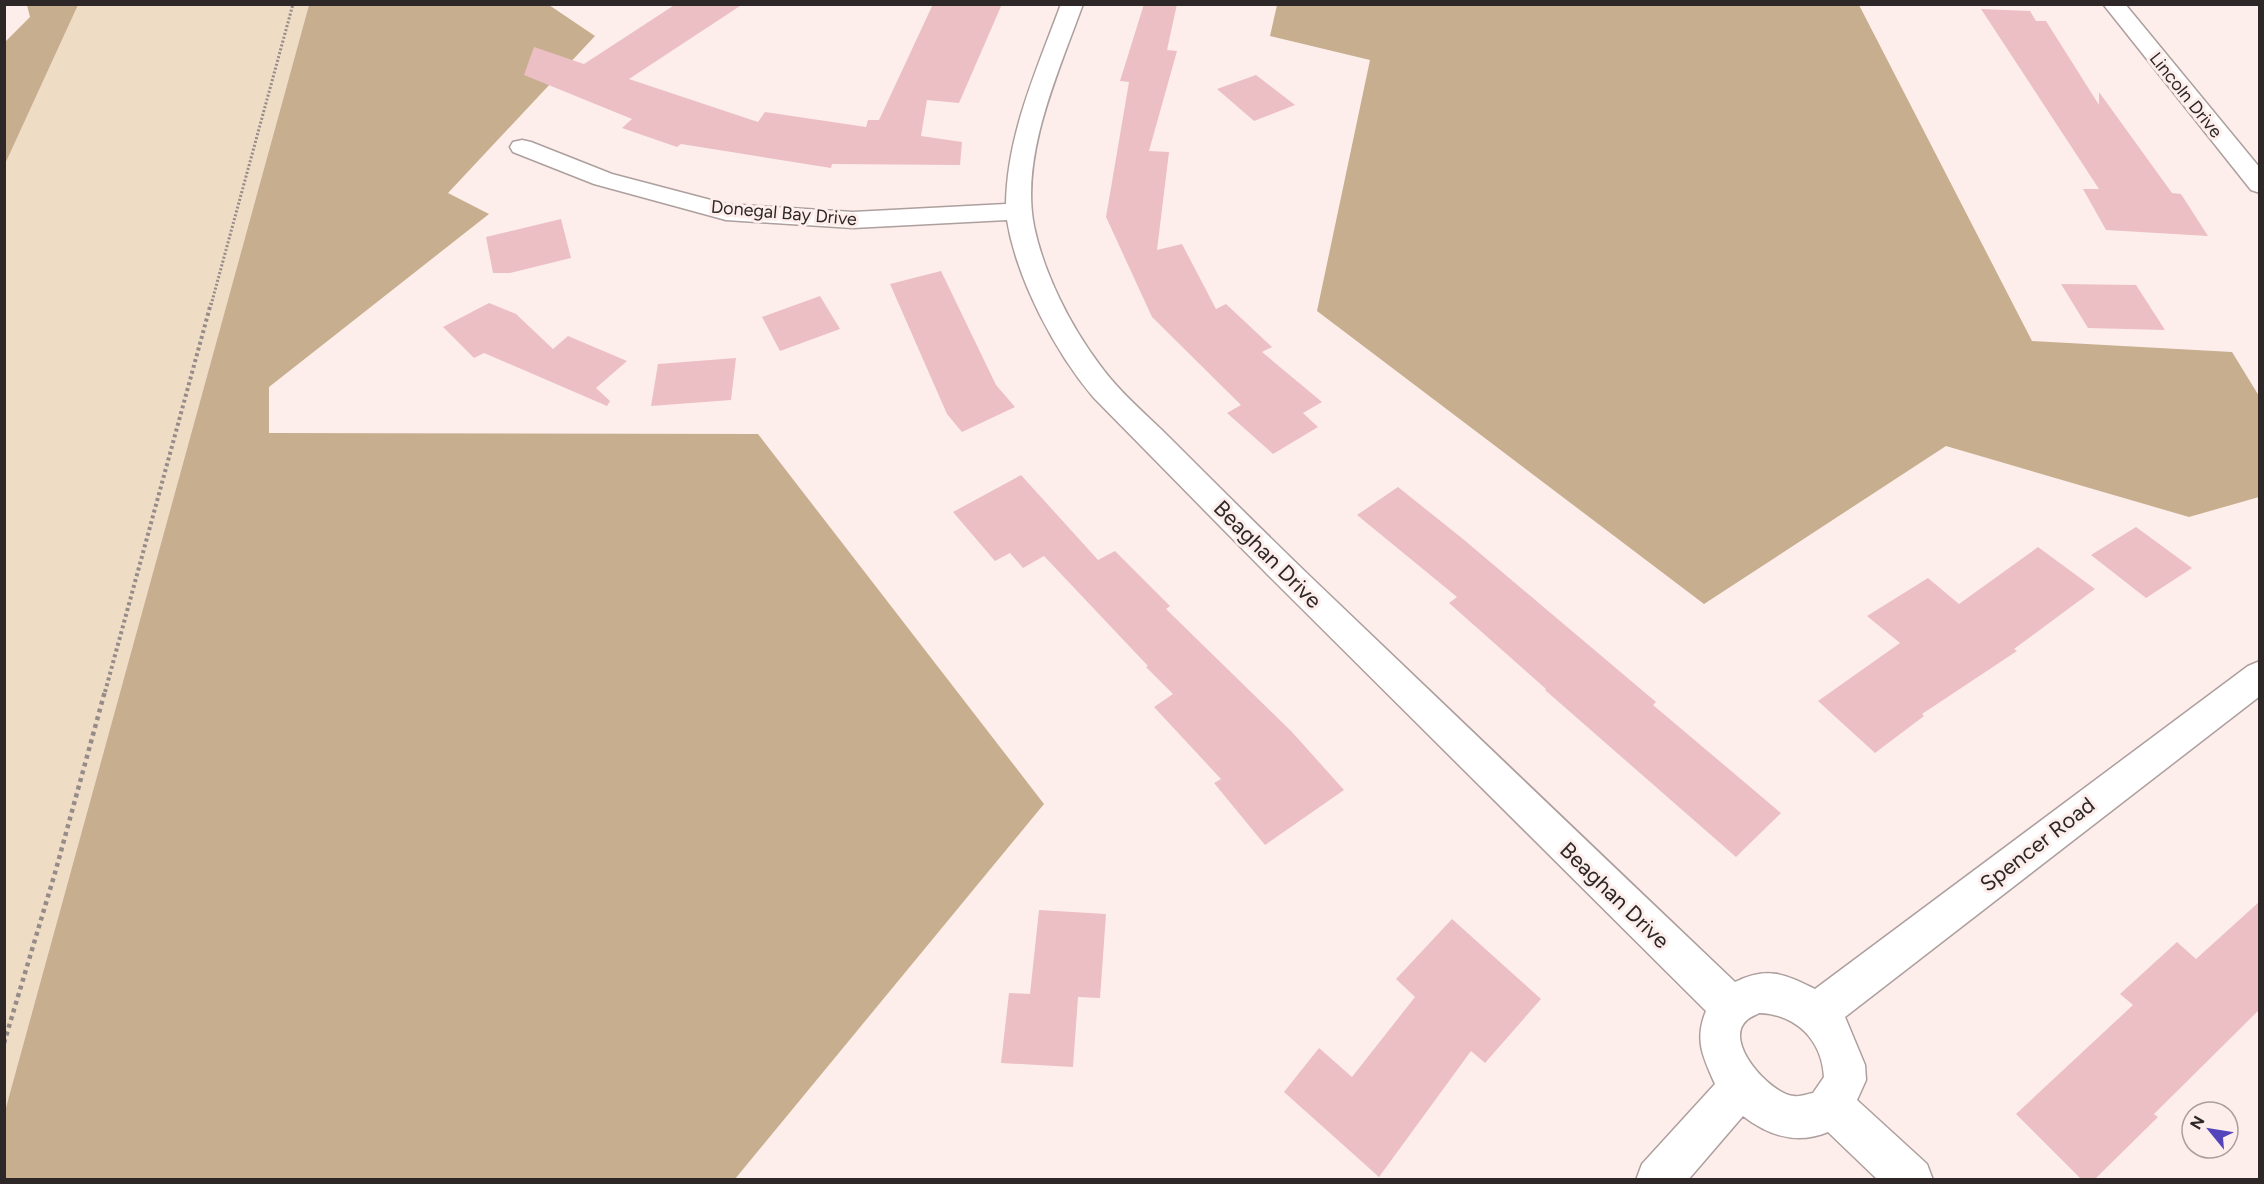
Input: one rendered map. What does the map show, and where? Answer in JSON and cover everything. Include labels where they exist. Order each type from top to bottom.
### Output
[{"type":"street","name":"Beaghan Drive","points":[[1072,4],[1040,96],[1027,143],[1020,178],[1019,211],[1031,258],[1082,362],[1112,398],[1484,768],[1730,1006]]},
{"type":"street","name":"Lincoln Drive","points":[[2113,4],[2259,185]]},
{"type":"street","name":"Donegal Bay Drive","points":[[522,147],[603,179],[726,212],[853,220],[1019,211]]},
{"type":"street","name":"Spencer Road","points":[[1816,1014],[2259,676]]},
{"type":"street","points":[[1756,993],[1778,994],[1795,1000],[1816,1014],[1837,1041],[1846,1077],[1832,1106],[1817,1115],[1791,1116],[1759,1103],[1740,1087],[1721,1053],[1721,1022],[1730,1006],[1743,996],[1756,993]]},
{"type":"street","points":[[1658,1179],[1740,1087]]},
{"type":"street","points":[[1832,1106],[1911,1179]]},
{"type":"path","points":[[4,1043],[55,873],[293,4]]},
{"type":"shaded area","points":[[27,5],[78,5],[5,164],[5,42],[30,17]]},
{"type":"shaded area","points":[[78,5],[309,5],[5,1111],[5,164]]},
{"type":"shaded area","points":[[309,5],[549,5],[595,36],[448,193],[489,214],[269,387],[269,433],[758,434],[1044,804],[735,1179],[5,1180],[5,1111]]},
{"type":"shaded area","points":[[1277,5],[1859,5],[2032,341],[2232,352],[2259,396],[2259,497],[2189,517],[1946,446],[1704,604],[1317,311],[1370,60],[1270,36]]},
{"type":"building","points":[[676,4],[743,4],[629,79],[758,122],[765,112],[866,127],[868,120],[879,120],[933,4],[1002,4],[959,103],[927,100],[921,136],[962,142],[960,165],[832,164],[831,168],[681,144],[677,147],[622,128],[632,119],[524,75],[534,47],[584,64]]},
{"type":"building","points":[[1144,4],[1177,4],[1167,50],[1177,51],[1149,151],[1169,152],[1157,250],[1182,244],[1216,309],[1226,304],[1272,347],[1262,352],[1322,402],[1303,413],[1318,427],[1273,454],[1227,413],[1241,405],[1152,317],[1106,217],[1129,82],[1120,81]]},
{"type":"building","points":[[1981,9],[2030,11],[2036,21],[2046,21],[2099,105],[2099,92],[2172,193],[2181,194],[2208,236],[2106,230],[2083,189],[2099,189]]},
{"type":"building","points":[[1256,75],[1295,105],[1254,121],[1217,89]]},
{"type":"building","points":[[561,219],[571,258],[510,273],[493,273],[486,237]]},
{"type":"building","points":[[941,271],[996,385],[1015,407],[962,432],[947,414],[890,284]]},
{"type":"building","points":[[2061,284],[2136,285],[2165,330],[2088,328]]},
{"type":"building","points":[[820,296],[840,329],[780,351],[762,317]]},
{"type":"building","points":[[489,303],[516,314],[553,349],[568,336],[627,361],[596,388],[610,401],[607,406],[484,353],[474,358],[443,327]]},
{"type":"building","points":[[736,358],[731,400],[651,406],[658,364]]},
{"type":"building","points":[[1021,475],[1098,560],[1115,551],[1170,606],[1166,609],[1292,732],[1344,790],[1265,845],[1214,783],[1221,779],[1154,707],[1173,694],[1146,667],[1148,666],[1044,556],[1023,568],[1010,553],[995,561],[953,512]]},
{"type":"building","points":[[1398,487],[1656,702],[1653,705],[1781,813],[1736,857],[1449,603],[1457,597],[1357,515]]},
{"type":"building","points":[[2136,527],[2192,568],[2146,598],[2091,555]]},
{"type":"building","points":[[2038,547],[2095,589],[2014,649],[2017,651],[1922,714],[1924,716],[1875,753],[1818,701],[1900,643],[1867,616],[1928,578],[1959,604]]},
{"type":"building","points":[[2259,902],[2259,1010],[2154,1114],[2158,1117],[2095,1179],[2081,1179],[2016,1114],[2133,1005],[2120,994],[2177,942],[2196,959]]},
{"type":"building","points":[[1039,910],[1106,914],[1100,998],[1078,997],[1073,1067],[1001,1063],[1009,993],[1030,994]]},
{"type":"building","points":[[1452,919],[1541,999],[1485,1063],[1471,1051],[1379,1177],[1284,1092],[1319,1048],[1352,1077],[1415,997],[1396,979]]}]
